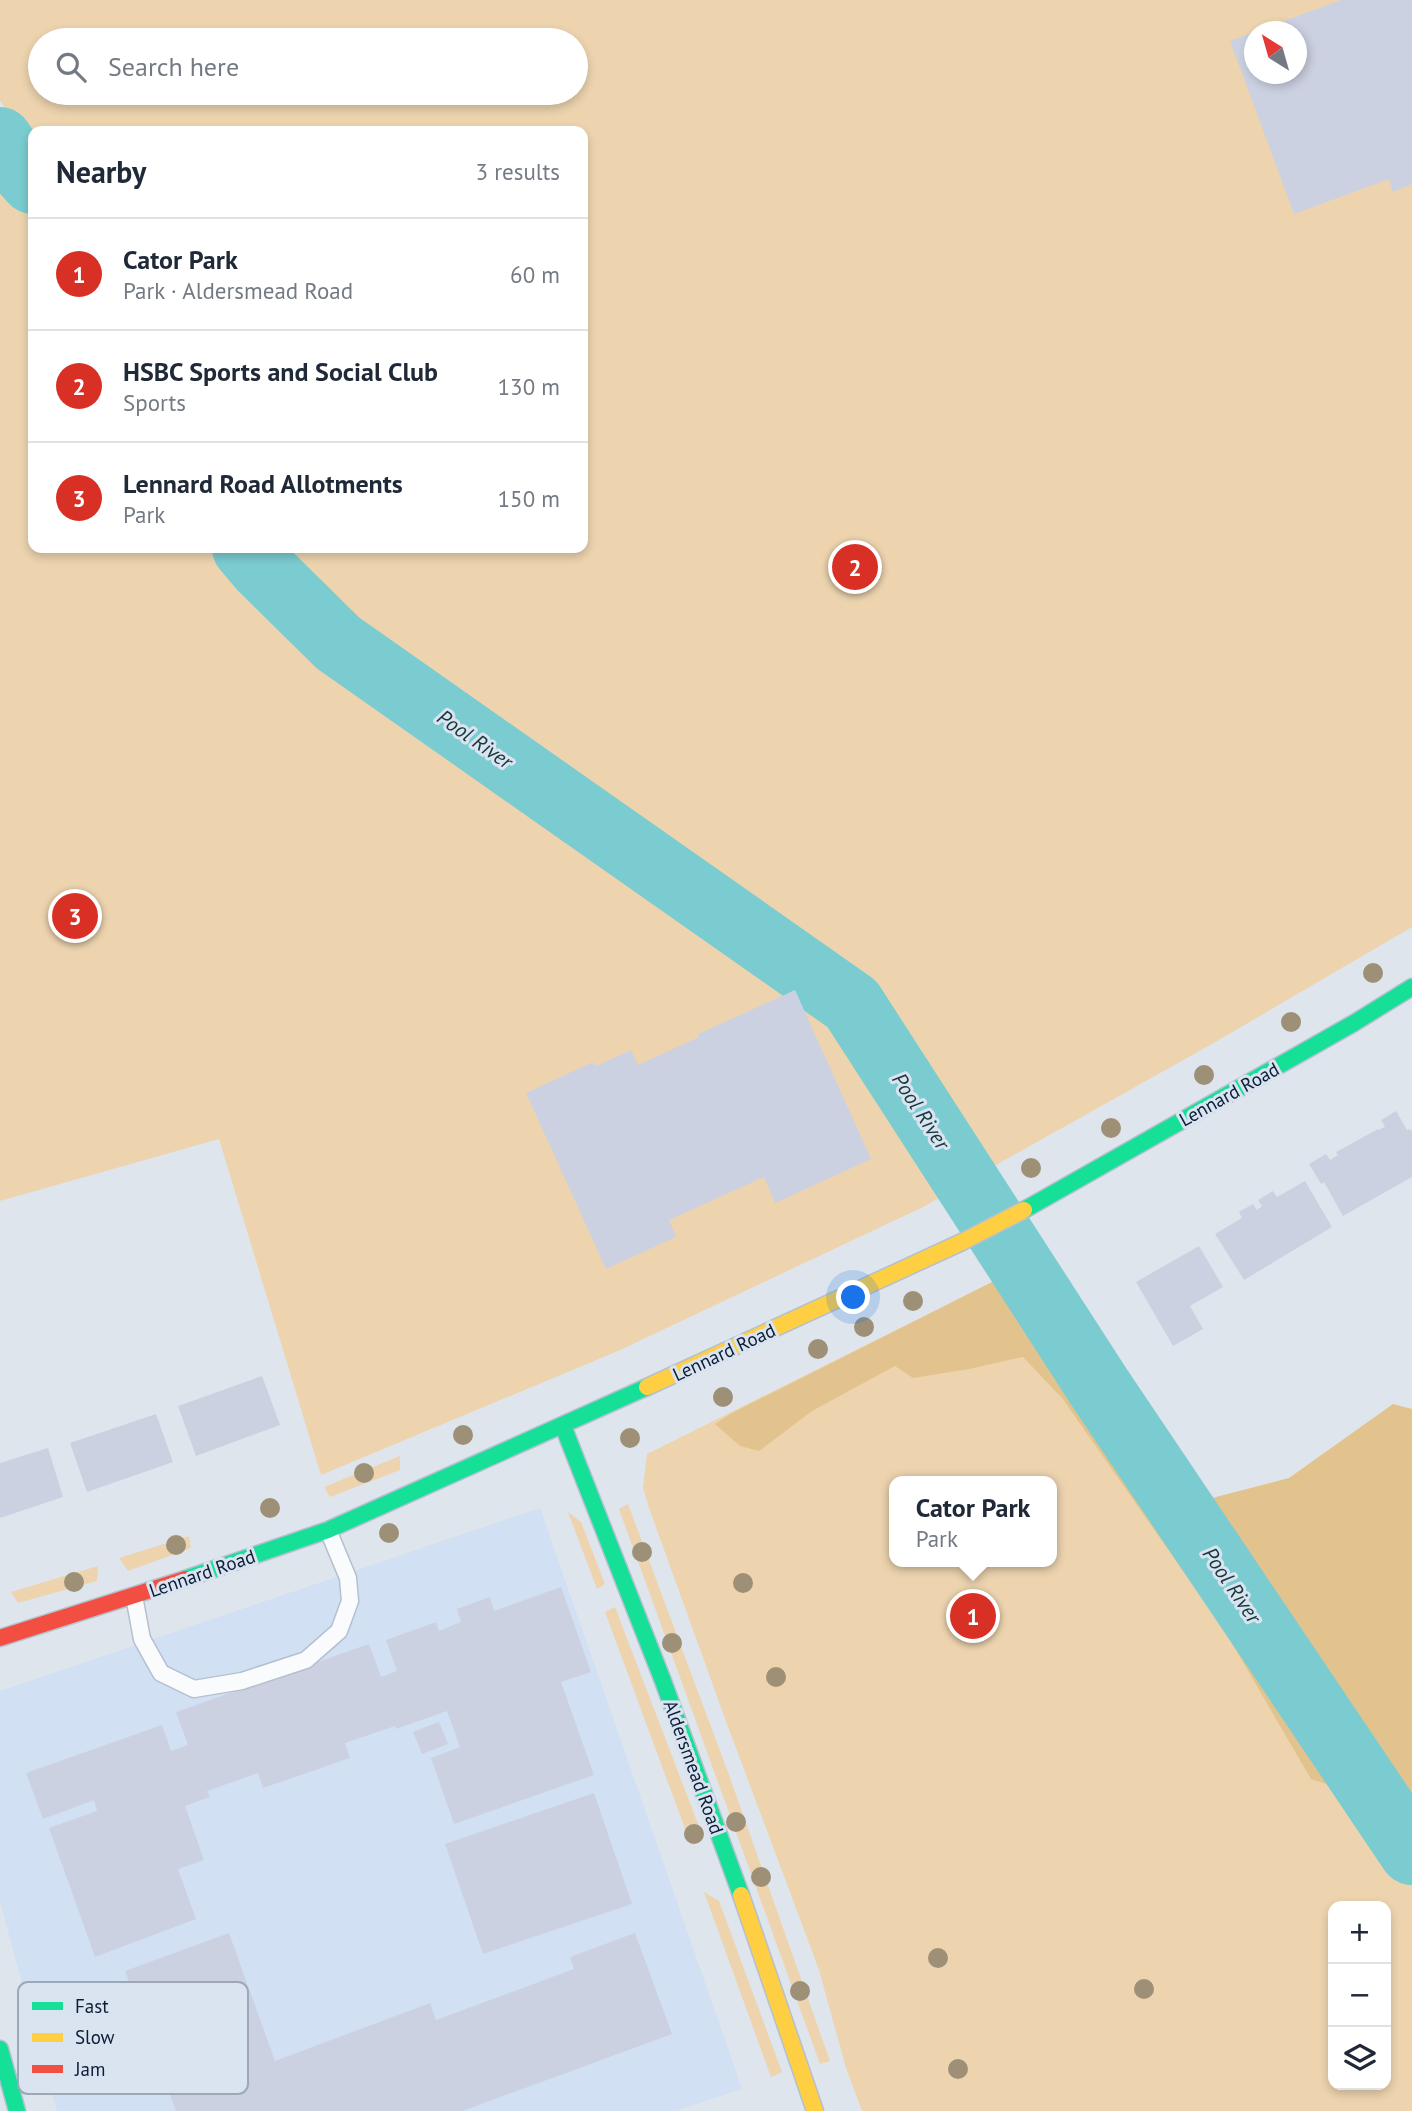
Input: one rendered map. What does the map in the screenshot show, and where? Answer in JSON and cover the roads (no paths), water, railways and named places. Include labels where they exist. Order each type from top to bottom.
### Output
[{"type":"street","name":"Lennard Road","points":[[0,1638],[328,1530],[563,1426],[962,1242],[1026,1209],[1342,1030],[1412,987]]},
{"type":"street","name":"Aldersmead Road","points":[[563,1426],[642,1624],[741,1893],[815,2111]]},
{"type":"street","points":[[0,2049],[17,2111]]},
{"type":"lane","points":[[134,1596],[142,1639],[161,1673],[194,1689],[242,1681],[306,1660],[339,1631],[350,1601],[348,1578],[328,1530]]},
{"type":"waterway","name":"Pool River","points":[[0,140],[28,175]]},
{"type":"waterway","name":"Pool River","points":[[249,553],[338,643],[852,1004],[1099,1387],[1412,1852]]},
{"type":"place","name":"HSBC Sports and Social Club","points":[[855,567]]},
{"type":"place","name":"Lennard Road Allotments","points":[[75,916]]},
{"type":"place","name":"Cator Park","points":[[973,1616]]}]
